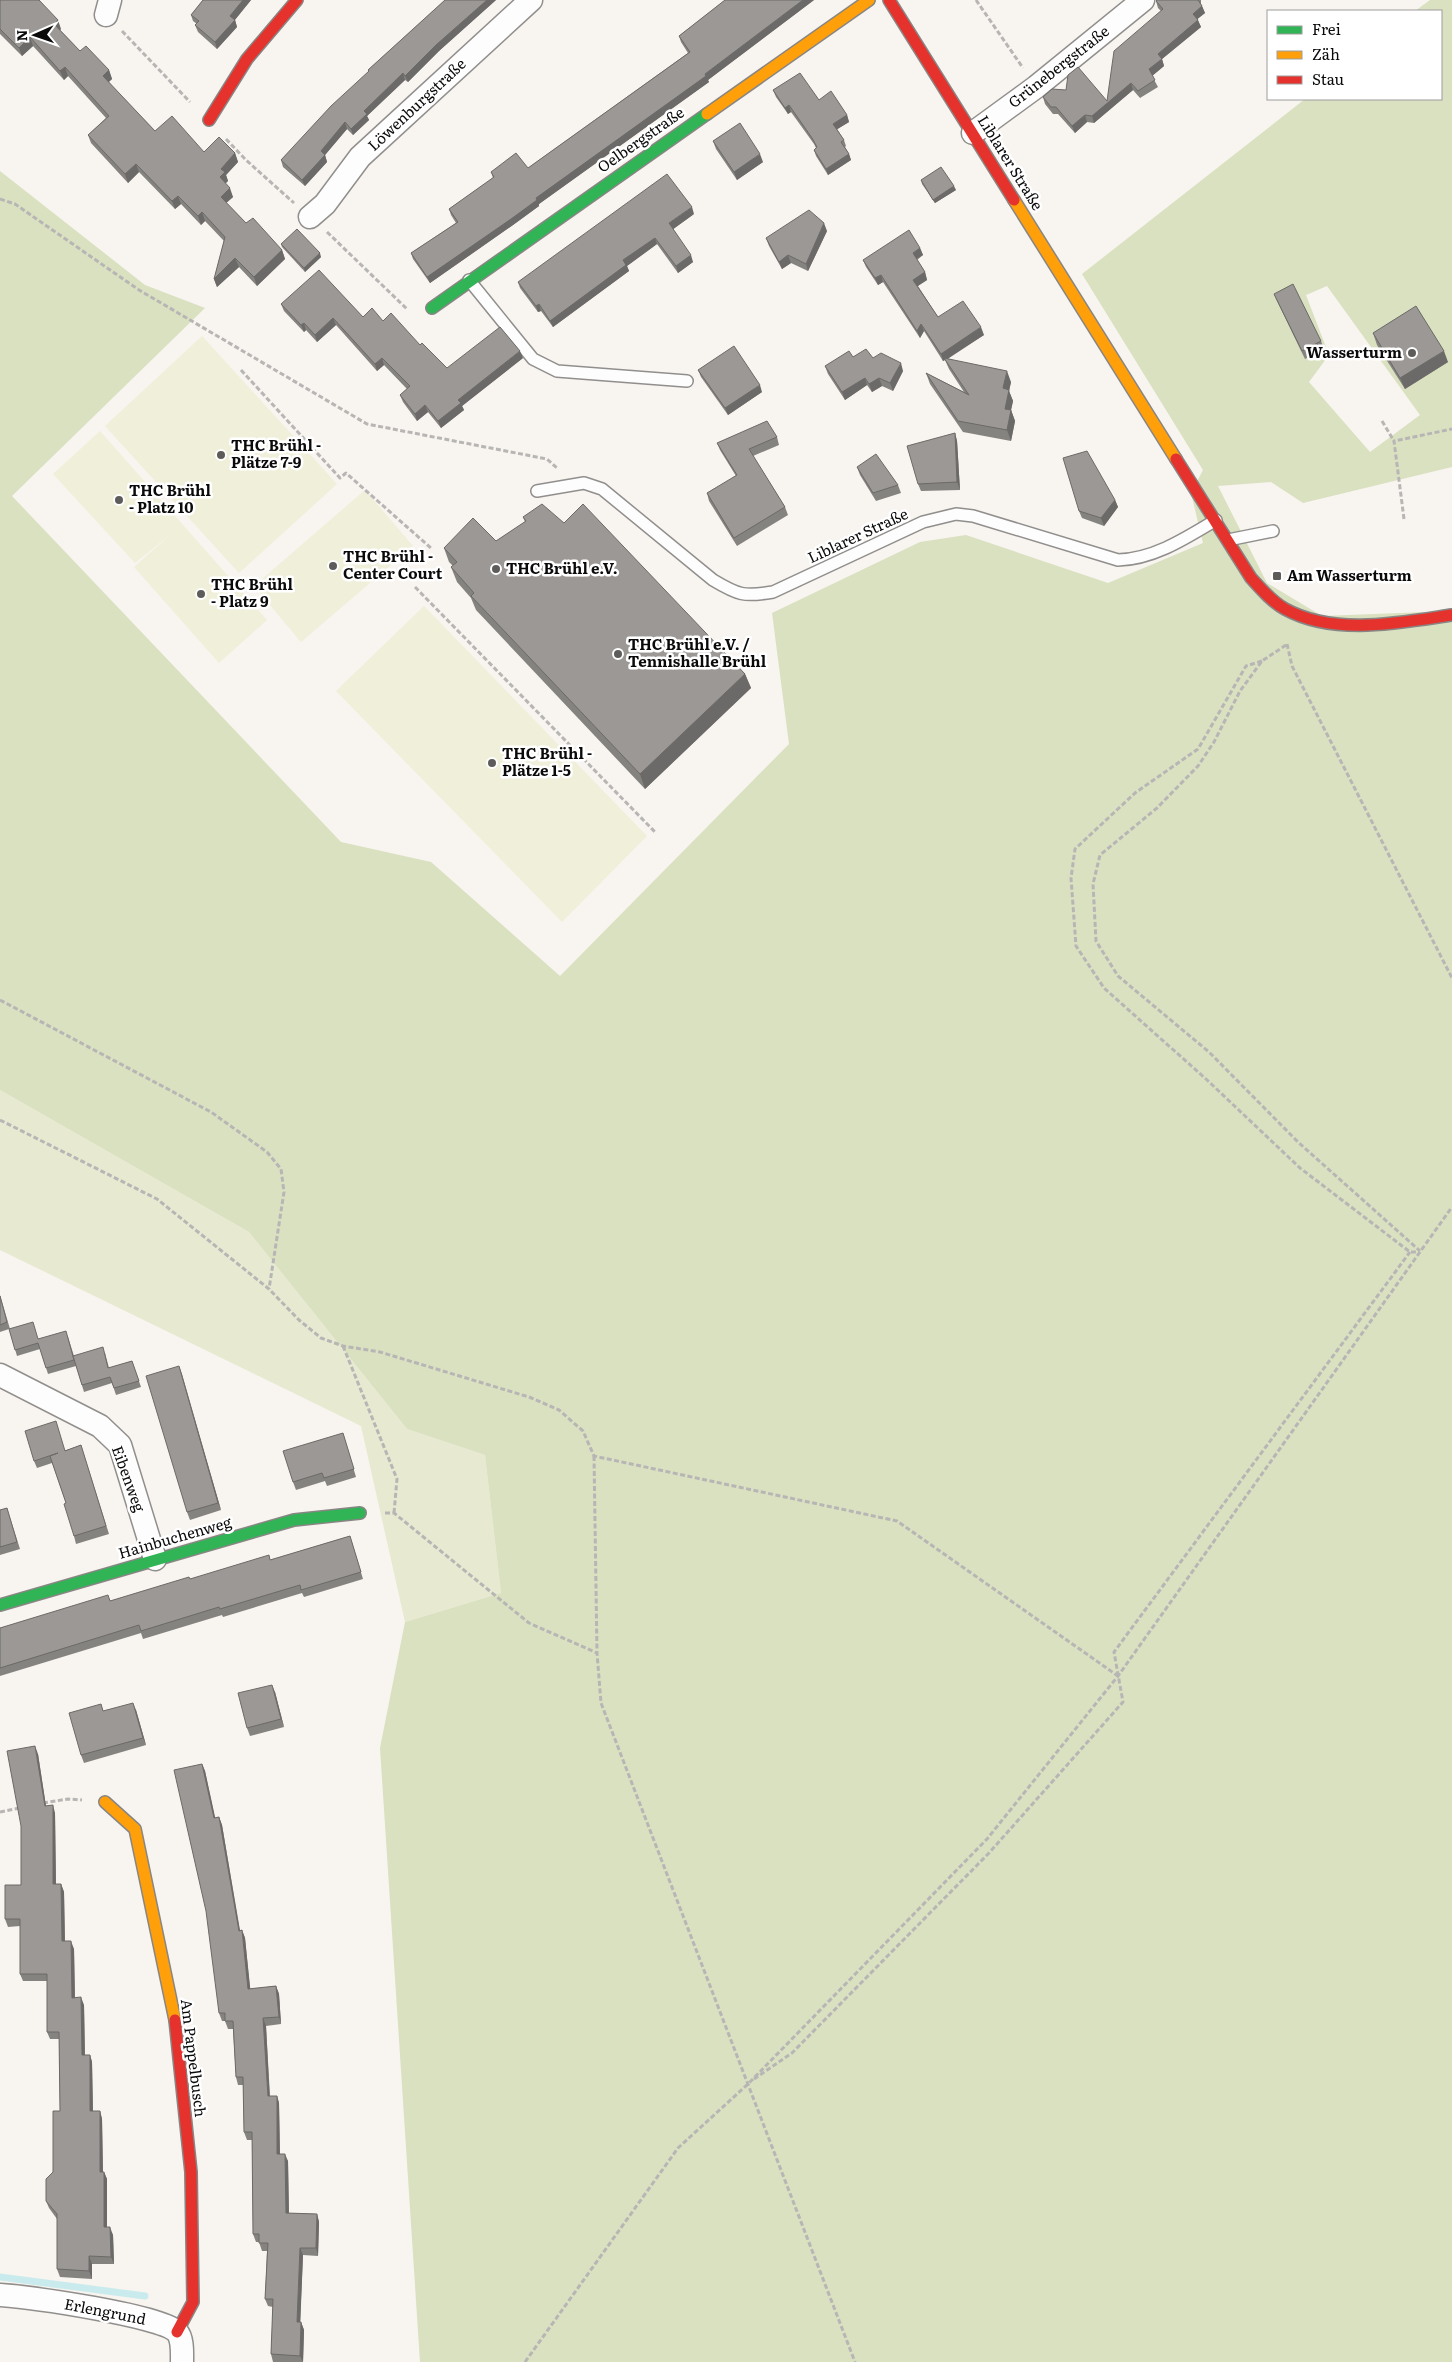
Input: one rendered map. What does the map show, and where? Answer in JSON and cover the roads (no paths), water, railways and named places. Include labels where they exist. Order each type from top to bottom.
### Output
[{"type":"street","points":[[208,120],[248,59],[297,0]]},
{"type":"street","name":"Löwenburgstraße","points":[[310,217],[325,204],[360,157],[531,0]]},
{"type":"street","name":"Oelbergstraße","points":[[432,308],[469,280],[869,0]]},
{"type":"street","name":"Liblarer Straße","points":[[889,0],[1251,578],[1268,596],[1296,615],[1322,623],[1345,625],[1452,615]]},
{"type":"street","name":"Grünebergstraße","points":[[973,133],[1036,87],[1143,0]]},
{"type":"street","name":"Eibenweg","points":[[0,1375],[100,1426],[120,1445],[155,1559]]},
{"type":"street","name":"Hainbuchenweg","points":[[0,1605],[294,1520],[360,1513]]},
{"type":"street","name":"Am Pappelbusch","points":[[105,1802],[135,1828],[176,2025],[191,2172],[193,2302],[177,2332]]},
{"type":"street","name":"Erlengrund","points":[[0,2295],[121,2313],[166,2326],[177,2332]]},
{"type":"street","points":[[177,2332],[181,2341],[182,2362]]},
{"type":"lane","points":[[469,280],[533,359],[556,371],[687,381]]},
{"type":"lane","name":"Liblarer Straße","points":[[537,491],[584,483],[602,489],[713,580],[732,591],[750,596],[773,592],[923,522],[956,514],[973,516],[1118,560],[1151,555],[1216,520]]},
{"type":"lane","points":[[1228,540],[1273,531]]},
{"type":"waterway","points":[[0,2277],[145,2296]]},
{"type":"place","name":"Wasserturm","points":[[1412,353]]},
{"type":"place","name":"THC Brühl - Plätze 7-9","points":[[221,455]]},
{"type":"place","name":"THC Brühl - Platz 10","points":[[119,500]]},
{"type":"place","name":"THC Brühl - Center Court","points":[[333,566]]},
{"type":"place","name":"THC Brühl e.V.","points":[[496,569]]},
{"type":"place","name":"Am Wasserturm","points":[[1277,576]]},
{"type":"place","name":"THC Brühl - Platz 9","points":[[201,594]]},
{"type":"place","name":"THC Brühl e.V. / Tennishalle Brühl","points":[[618,654]]},
{"type":"place","name":"THC Brühl - Plätze 1-5","points":[[492,763]]}]
